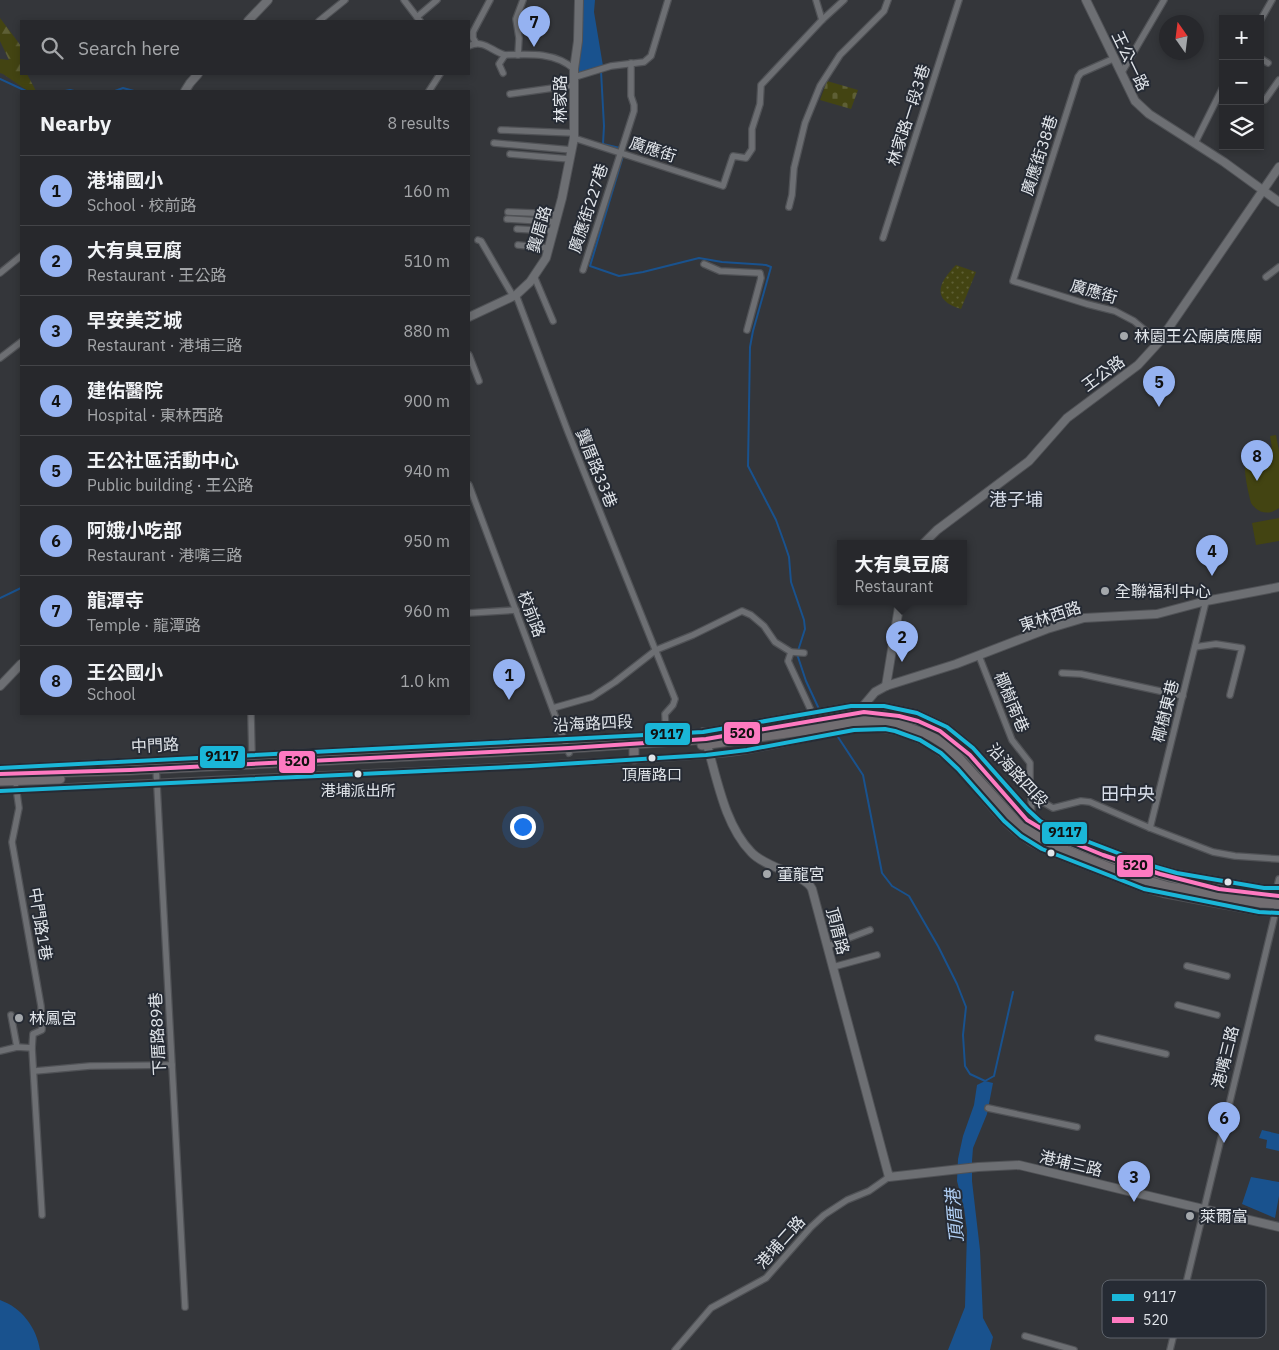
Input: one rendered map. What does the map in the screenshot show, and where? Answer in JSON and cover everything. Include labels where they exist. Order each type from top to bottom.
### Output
[{"type":"main road","name":"沿海路四段","points":[[865,717],[890,715],[918,721],[940,731],[970,755],[1032,830],[1048,843],[1145,881],[1169,888],[1261,903],[1277,901]]},
{"type":"main road","points":[[824,723],[865,717]]},
{"type":"main road","name":"沿海路四段","points":[[865,717],[898,724],[931,736],[957,756],[980,787],[1020,826],[1032,830]]},
{"type":"main road","name":"沿海路四段","points":[[568,747],[634,749],[824,723]]},
{"type":"main road","name":"沿海路四段","points":[[432,754],[705,739]]},
{"type":"main road","points":[[634,749],[634,759]]},
{"type":"main road","name":"中門路","points":[[0,774],[156,771],[226,764],[394,760],[432,754]]},
{"type":"main road","name":"中門路","points":[[0,781],[15,774]]},
{"type":"street","points":[[249,20],[268,0]]},
{"type":"street","points":[[321,20],[345,0]]},
{"type":"street","points":[[404,0],[419,19],[437,0]]},
{"type":"street","points":[[476,43],[473,38],[473,32],[490,0]]},
{"type":"street","points":[[518,55],[519,38],[516,20],[523,0]]},
{"type":"street","name":"林家路","points":[[562,198],[574,135],[574,68],[578,41],[579,0]]},
{"type":"street","points":[[510,94],[575,81],[601,69],[644,62],[651,56],[668,0]]},
{"type":"street","points":[[816,0],[822,20],[844,0]]},
{"type":"street","points":[[789,207],[794,168],[805,123],[820,86],[840,55],[884,11],[888,0]]},
{"type":"street","name":"林家路一段3巷","points":[[883,238],[960,0]]},
{"type":"street","name":"王公一路","points":[[1086,0],[1132,95],[1143,110],[1195,143],[1279,202]]},
{"type":"street","points":[[1122,72],[1164,0]]},
{"type":"street","points":[[1263,15],[1272,0]]},
{"type":"street","name":"廣應街","points":[[501,130],[574,135],[623,154],[723,186],[733,156],[746,158],[752,149],[752,129],[760,104],[761,85],[822,20]]},
{"type":"street","points":[[470,46],[480,43],[505,55],[550,56],[565,61],[574,68]]},
{"type":"street","points":[[503,73],[499,64],[505,55]]},
{"type":"street","name":"廣應街38巷","points":[[1013,281],[1078,77],[1081,73],[1115,58]]},
{"type":"street","points":[[1263,60],[1268,63]]},
{"type":"street","name":"廣應街227巷","points":[[583,270],[623,154],[622,146],[634,111],[631,96],[631,63]]},
{"type":"street","points":[[186,90],[197,75]]},
{"type":"street","points":[[430,90],[439,75]]},
{"type":"street","points":[[1264,100],[1279,80]]},
{"type":"street","points":[[1195,143],[1219,94]]},
{"type":"street","points":[[494,143],[572,150]]},
{"type":"street","points":[[510,154],[570,159]]},
{"type":"street","name":"王公路","points":[[927,540],[937,530],[1028,461],[1067,418],[1138,365],[1159,342],[1279,167]]},
{"type":"street","name":"龔厝路","points":[[470,317],[515,295],[534,276],[546,258],[562,198]]},
{"type":"street","points":[[508,212],[558,214]]},
{"type":"street","points":[[507,219],[556,222]]},
{"type":"street","points":[[517,229],[553,231]]},
{"type":"street","name":"龔厝路33巷","points":[[478,240],[481,241],[515,295],[675,699],[673,705],[665,714],[666,734]]},
{"type":"street","points":[[518,245],[549,248]]},
{"type":"street","points":[[0,273],[20,257]]},
{"type":"street","points":[[704,264],[720,271],[760,273],[762,278],[746,330]]},
{"type":"street","points":[[1266,277],[1279,268]]},
{"type":"street","points":[[534,276],[552,322]]},
{"type":"street","name":"廣應街","points":[[1013,281],[1087,304],[1115,310],[1134,321],[1159,342]]},
{"type":"street","points":[[0,357],[20,343]]},
{"type":"street","points":[[470,358],[479,380]]},
{"type":"street","name":"校前路","points":[[470,488],[568,747]]},
{"type":"street","name":"東林西路","points":[[865,717],[875,692],[886,686],[979,656],[1047,629],[1084,618],[1157,614],[1206,601],[1279,587]]},
{"type":"street","name":"椰樹東巷","points":[[1150,828],[1206,601]]},
{"type":"street","points":[[886,686],[899,605]]},
{"type":"street","points":[[470,613],[516,610]]},
{"type":"street","points":[[553,708],[592,697],[615,682],[656,650],[694,635],[742,611],[751,615],[764,626],[775,642],[791,652],[803,653]]},
{"type":"street","points":[[1195,647],[1216,644],[1242,648],[1230,695]]},
{"type":"street","points":[[791,652],[788,661],[824,723]]},
{"type":"street","name":"椰樹南巷","points":[[979,656],[1012,740],[1030,763],[1033,845]]},
{"type":"street","points":[[0,686],[20,665]]},
{"type":"street","points":[[1062,673],[1081,674],[1183,696]]},
{"type":"street","name":"沿海路四段","points":[[433,770],[710,755],[824,723],[865,717],[884,706],[918,713],[947,727],[973,748],[1032,814],[1054,829],[1149,865],[1277,901]]},
{"type":"street","points":[[251,715],[252,755]]},
{"type":"street","name":"沿海路四段","points":[[432,754],[568,747],[666,734],[705,739]]},
{"type":"street","name":"頂厝路","points":[[705,739],[735,829],[750,852],[810,885],[889,1176]]},
{"type":"street","name":"中門路","points":[[0,768],[15,774],[156,771],[226,780],[432,754]]},
{"type":"street","name":"中門路","points":[[0,792],[156,771],[226,764],[252,755],[394,760],[433,770]]},
{"type":"street","points":[[226,764],[226,780]]},
{"type":"street","name":"下厝路89巷","points":[[156,771],[185,1307]]},
{"type":"street","name":"中門路1巷","points":[[15,774],[19,808],[12,842],[41,1006],[42,1030],[33,1034],[32,1048]]},
{"type":"street","name":"沿海路四段","points":[[980,787],[1009,827],[1033,845],[1124,882],[1163,894],[1259,912],[1277,901]]},
{"type":"street","points":[[1031,795],[1053,808],[1081,801],[1090,802],[1213,852],[1235,856],[1279,859]]},
{"type":"street","name":"港嘴三路","points":[[1186,1280],[1277,901],[1279,879]]},
{"type":"street","points":[[828,946],[870,930]]},
{"type":"street","points":[[833,967],[877,954]]},
{"type":"street","points":[[1187,966],[1227,976]]},
{"type":"street","points":[[1178,1005],[1217,1015]]},
{"type":"street","points":[[11,1015],[17,1047]]},
{"type":"street","points":[[1098,1038],[1166,1054]]},
{"type":"street","points":[[0,1051],[17,1047],[32,1048],[35,1071],[42,1215]]},
{"type":"street","points":[[35,1071],[90,1066],[172,1066]]},
{"type":"street","points":[[988,1108],[1077,1127]]},
{"type":"street","name":"港埔三路","points":[[889,1176],[1019,1165],[1279,1227]]},
{"type":"street","name":"港埔二路","points":[[675,1350],[711,1308],[766,1278],[824,1215],[869,1190],[889,1176]]},
{"type":"street","points":[[1025,1336],[1074,1350]]},
{"type":"green space","points":[[0,18],[20,45],[20,75],[28,75],[35,90],[27,90],[0,73],[0,59],[9,60],[0,41]]},
{"type":"green space","points":[[827,81],[858,90],[851,109],[820,100]]},
{"type":"green space","points":[[956,265],[976,272],[961,309],[945,301],[941,296],[940,290],[945,278]]},
{"type":"green space","points":[[1276,435],[1279,451],[1279,508],[1267,513],[1260,511],[1251,503],[1245,473],[1245,462],[1247,453],[1252,447],[1260,445],[1272,448],[1270,436]]},
{"type":"green space","points":[[1279,518],[1279,541],[1256,545],[1252,523]]},
{"type":"water","points":[[582,0],[595,0],[594,12],[603,66],[578,75]]},
{"type":"water","points":[[985,1081],[993,1083],[987,1114],[973,1148],[972,1181],[980,1250],[983,1318],[993,1337],[990,1350],[948,1350],[965,1307],[967,1231],[964,1208],[957,1181],[958,1159],[963,1136],[974,1105],[977,1085]]},
{"type":"water","points":[[1262,1130],[1279,1134],[1279,1151],[1266,1148],[1267,1140],[1259,1138]]},
{"type":"water","points":[[1251,1177],[1279,1182],[1279,1196],[1275,1218],[1242,1204]]},
{"type":"water","points":[[0,1300],[15,1308],[27,1319],[35,1334],[40,1350],[0,1350]]},
{"type":"waterway","points":[[601,71],[603,144],[620,148]]},
{"type":"waterway","points":[[0,79],[24,90]]},
{"type":"waterway","points":[[118,90],[123,88],[130,90]]},
{"type":"waterway","points":[[623,156],[590,266],[619,276],[699,258],[771,267],[750,347],[748,466],[776,520],[789,557],[791,582],[804,620],[805,629],[797,654],[806,681],[819,709]]},
{"type":"waterway","points":[[0,598],[20,588]]},
{"type":"waterway","points":[[836,734],[863,775],[882,873],[892,886],[909,896],[938,946],[957,984],[966,1007],[963,1035],[965,1066],[970,1074],[985,1081],[994,1076],[1013,992]]},
{"type":"transit line","name":"9117","points":[[0,768],[703,732],[851,706],[884,706],[917,713],[947,727],[973,748],[1028,810],[1040,821],[1055,829],[1149,865],[1177,873],[1264,888],[1279,888]]},
{"type":"transit line","name":"520","points":[[0,774],[130,770],[569,748],[706,739],[864,712],[899,716],[918,721],[940,731],[970,755],[1027,820],[1047,832],[1103,855],[1160,874],[1219,889],[1279,896]]},
{"type":"transit line","name":"9117","points":[[0,791],[530,766],[706,755],[747,750],[854,730],[885,729],[920,740],[941,753],[958,769],[1004,821],[1021,836],[1042,849],[1144,889],[1259,912],[1279,913]]},
{"type":"place","name":"龍潭寺","points":[[534,47]]},
{"type":"place","name":"林園王公廟廣應廟","points":[[1124,336]]},
{"type":"place","name":"王公社區活動中心","points":[[1159,407]]},
{"type":"place","name":"王公國小","points":[[1257,481]]},
{"type":"place","name":"建佑醫院","points":[[1212,576]]},
{"type":"place","name":"全聯福利中心","points":[[1105,591]]},
{"type":"place","name":"大有臭豆腐","points":[[902,662]]},
{"type":"place","name":"港埔國小","points":[[509,700]]},
{"type":"place","name":"頂厝路口","points":[[652,758]]},
{"type":"place","name":"港埔派出所","points":[[358,774]]},
{"type":"place","name":"董龍宮","points":[[767,874]]},
{"type":"place","name":"林鳳宮","points":[[19,1018]]},
{"type":"place","name":"阿娥小吃部","points":[[1224,1143]]},
{"type":"place","name":"早安美芝城","points":[[1134,1202]]},
{"type":"place","name":"萊爾富","points":[[1190,1216]]},
{"type":"district","name":"港子埔","points":[[1016,500]]},
{"type":"district","name":"田中央","points":[[1128,794]]},
{"type":"water label","name":"頂厝港","points":[[955,1216]]}]
